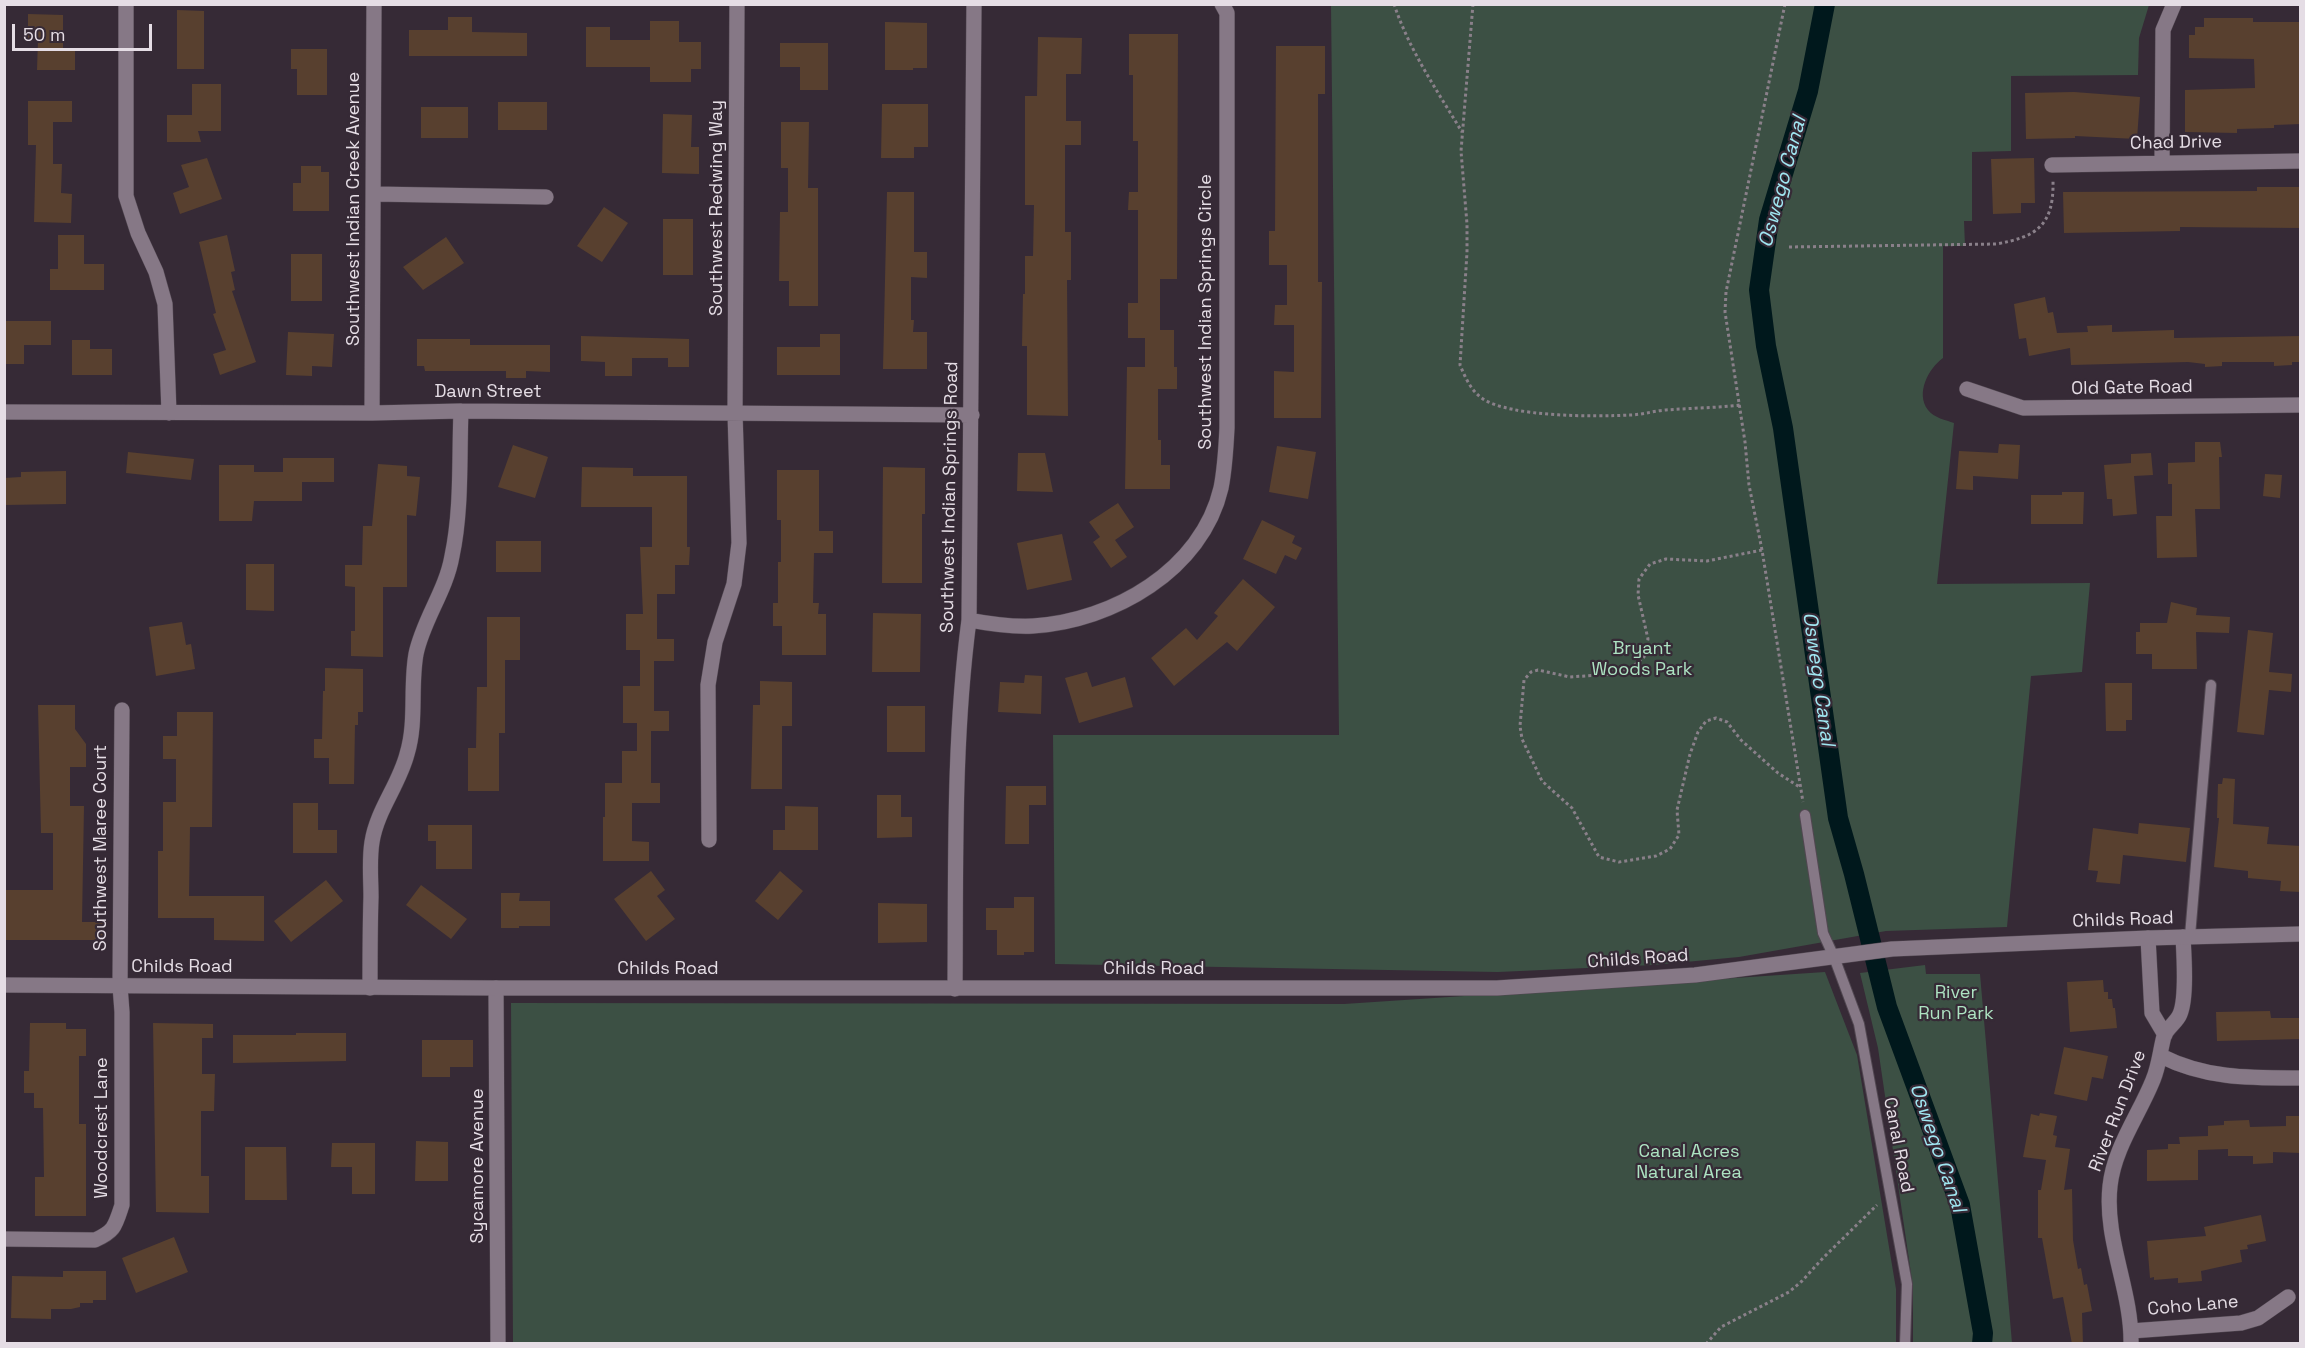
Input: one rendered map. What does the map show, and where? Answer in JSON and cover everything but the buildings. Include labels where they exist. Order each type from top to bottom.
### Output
[{"type":"street","points":[[126,4],[126,196],[138,232],[156,272],[165,304],[169,413]]},
{"type":"street","name":"Southwest Indian Creek Avenue","points":[[372,413],[374,4]]},
{"type":"street","name":"Southwest Redwing Way","points":[[708,840],[708,685],[715,642],[734,584],[738,558],[735,413],[737,4]]},
{"type":"street","name":"Southwest Indian Springs Road","points":[[955,989],[957,759],[961,680],[969,620],[974,4]]},
{"type":"street","name":"Southwest Indian Springs Circle","points":[[969,620],[1010,626],[1033,626],[1064,622],[1114,607],[1144,591],[1172,568],[1198,537],[1221,489],[1227,428],[1227,14],[1222,4]]},
{"type":"street","points":[[2162,163],[2163,30],[2174,4]]},
{"type":"street","name":"Chad Drive","points":[[2052,165],[2301,161]]},
{"type":"street","points":[[374,194],[546,197]]},
{"type":"street","name":"Old Gate Road","points":[[1967,389],[2022,408],[2301,405]]},
{"type":"street","points":[[370,988],[372,841],[379,815],[398,780],[408,753],[414,721],[414,676],[417,653],[443,589],[452,556],[461,411]]},
{"type":"street","name":"Dawn Street","points":[[4,412],[372,413],[461,411],[972,415]]},
{"type":"street","name":"Southwest Maree Court","points":[[120,986],[122,710]]},
{"type":"street","name":"Childs Road","points":[[4,985],[370,988],[1497,988],[1695,975],[1852,953],[1975,945],[2301,934]]},
{"type":"street","name":"River Run Drive","points":[[2131,1337],[2128,1310],[2109,1220],[2110,1185],[2114,1164],[2153,1080],[2165,1035],[2180,1014],[2187,937]]},
{"type":"street","name":"River Run Drive","points":[[2148,938],[2152,1013],[2165,1035]]},
{"type":"street","name":"Woodcrest Lane","points":[[4,1239],[95,1240],[115,1228],[122,1205],[120,986]]},
{"type":"street","name":"Sycamore Avenue","points":[[496,988],[498,1344]]},
{"type":"street","points":[[2161,1056],[2180,1066],[2205,1073],[2251,1078],[2301,1078]]},
{"type":"street","name":"Coho Lane","points":[[2131,1337],[2241,1323],[2258,1318],[2288,1297]]},
{"type":"lane","points":[[2187,937],[2211,685]]},
{"type":"lane","name":"Canal Road","points":[[1805,815],[1823,933],[1859,1024],[1907,1284],[1905,1344]]},
{"type":"path","points":[[1395,4],[1399,18],[1428,74],[1462,132]]},
{"type":"path","points":[[1473,4],[1461,151],[1467,252],[1460,365],[1467,381],[1481,398],[1500,407],[1552,413],[1628,415],[1740,405]]},
{"type":"path","points":[[1785,4],[1726,292],[1725,312],[1740,405],[1749,485],[1762,550],[1805,815]]},
{"type":"path","points":[[1789,247],[1996,244],[2020,240],[2040,228],[2049,212],[2053,191],[2052,165]]},
{"type":"path","points":[[1762,550],[1707,561],[1666,559],[1650,564],[1640,579],[1638,594],[1647,639],[1644,657],[1631,668],[1614,674],[1570,676],[1538,670],[1531,672],[1524,680],[1521,697],[1522,739],[1542,781],[1572,808],[1599,856],[1619,862],[1656,856],[1670,849],[1679,835],[1677,810],[1684,775],[1698,732],[1706,721],[1716,718],[1727,722],[1741,740],[1778,773],[1801,788]]},
{"type":"path","points":[[1706,1344],[1721,1327],[1789,1292],[1890,1193]]},
{"type":"green space","name":"Bryant Woods Park","points":[[1331,5],[2149,5],[2139,38],[2138,75],[2011,76],[2011,151],[1972,152],[1972,221],[1964,221],[1965,246],[1943,246],[1943,358],[1929,374],[1923,389],[1924,403],[1928,410],[1933,415],[1954,423],[1937,584],[2090,583],[2082,672],[2031,676],[2007,927],[1886,931],[1739,957],[1653,965],[1498,972],[1055,964],[1053,735],[1339,735]]},
{"type":"green space","name":"River Run Park","points":[[1925,965],[1926,974],[1980,974],[2012,1343],[1913,1343],[1913,1287],[1878,1048],[1860,973]]},
{"type":"green space","name":"Canal Acres Natural Area","points":[[1825,972],[1857,1055],[1896,1289],[1896,1343],[513,1343],[511,1003],[1344,1004]]},
{"type":"waterway","name":"Oswego Canal","points":[[1825,4],[1808,91],[1769,220],[1759,290],[1766,346],[1783,428],[1838,818],[1887,1007],[1960,1205],[1983,1333],[1982,1344]]}]
